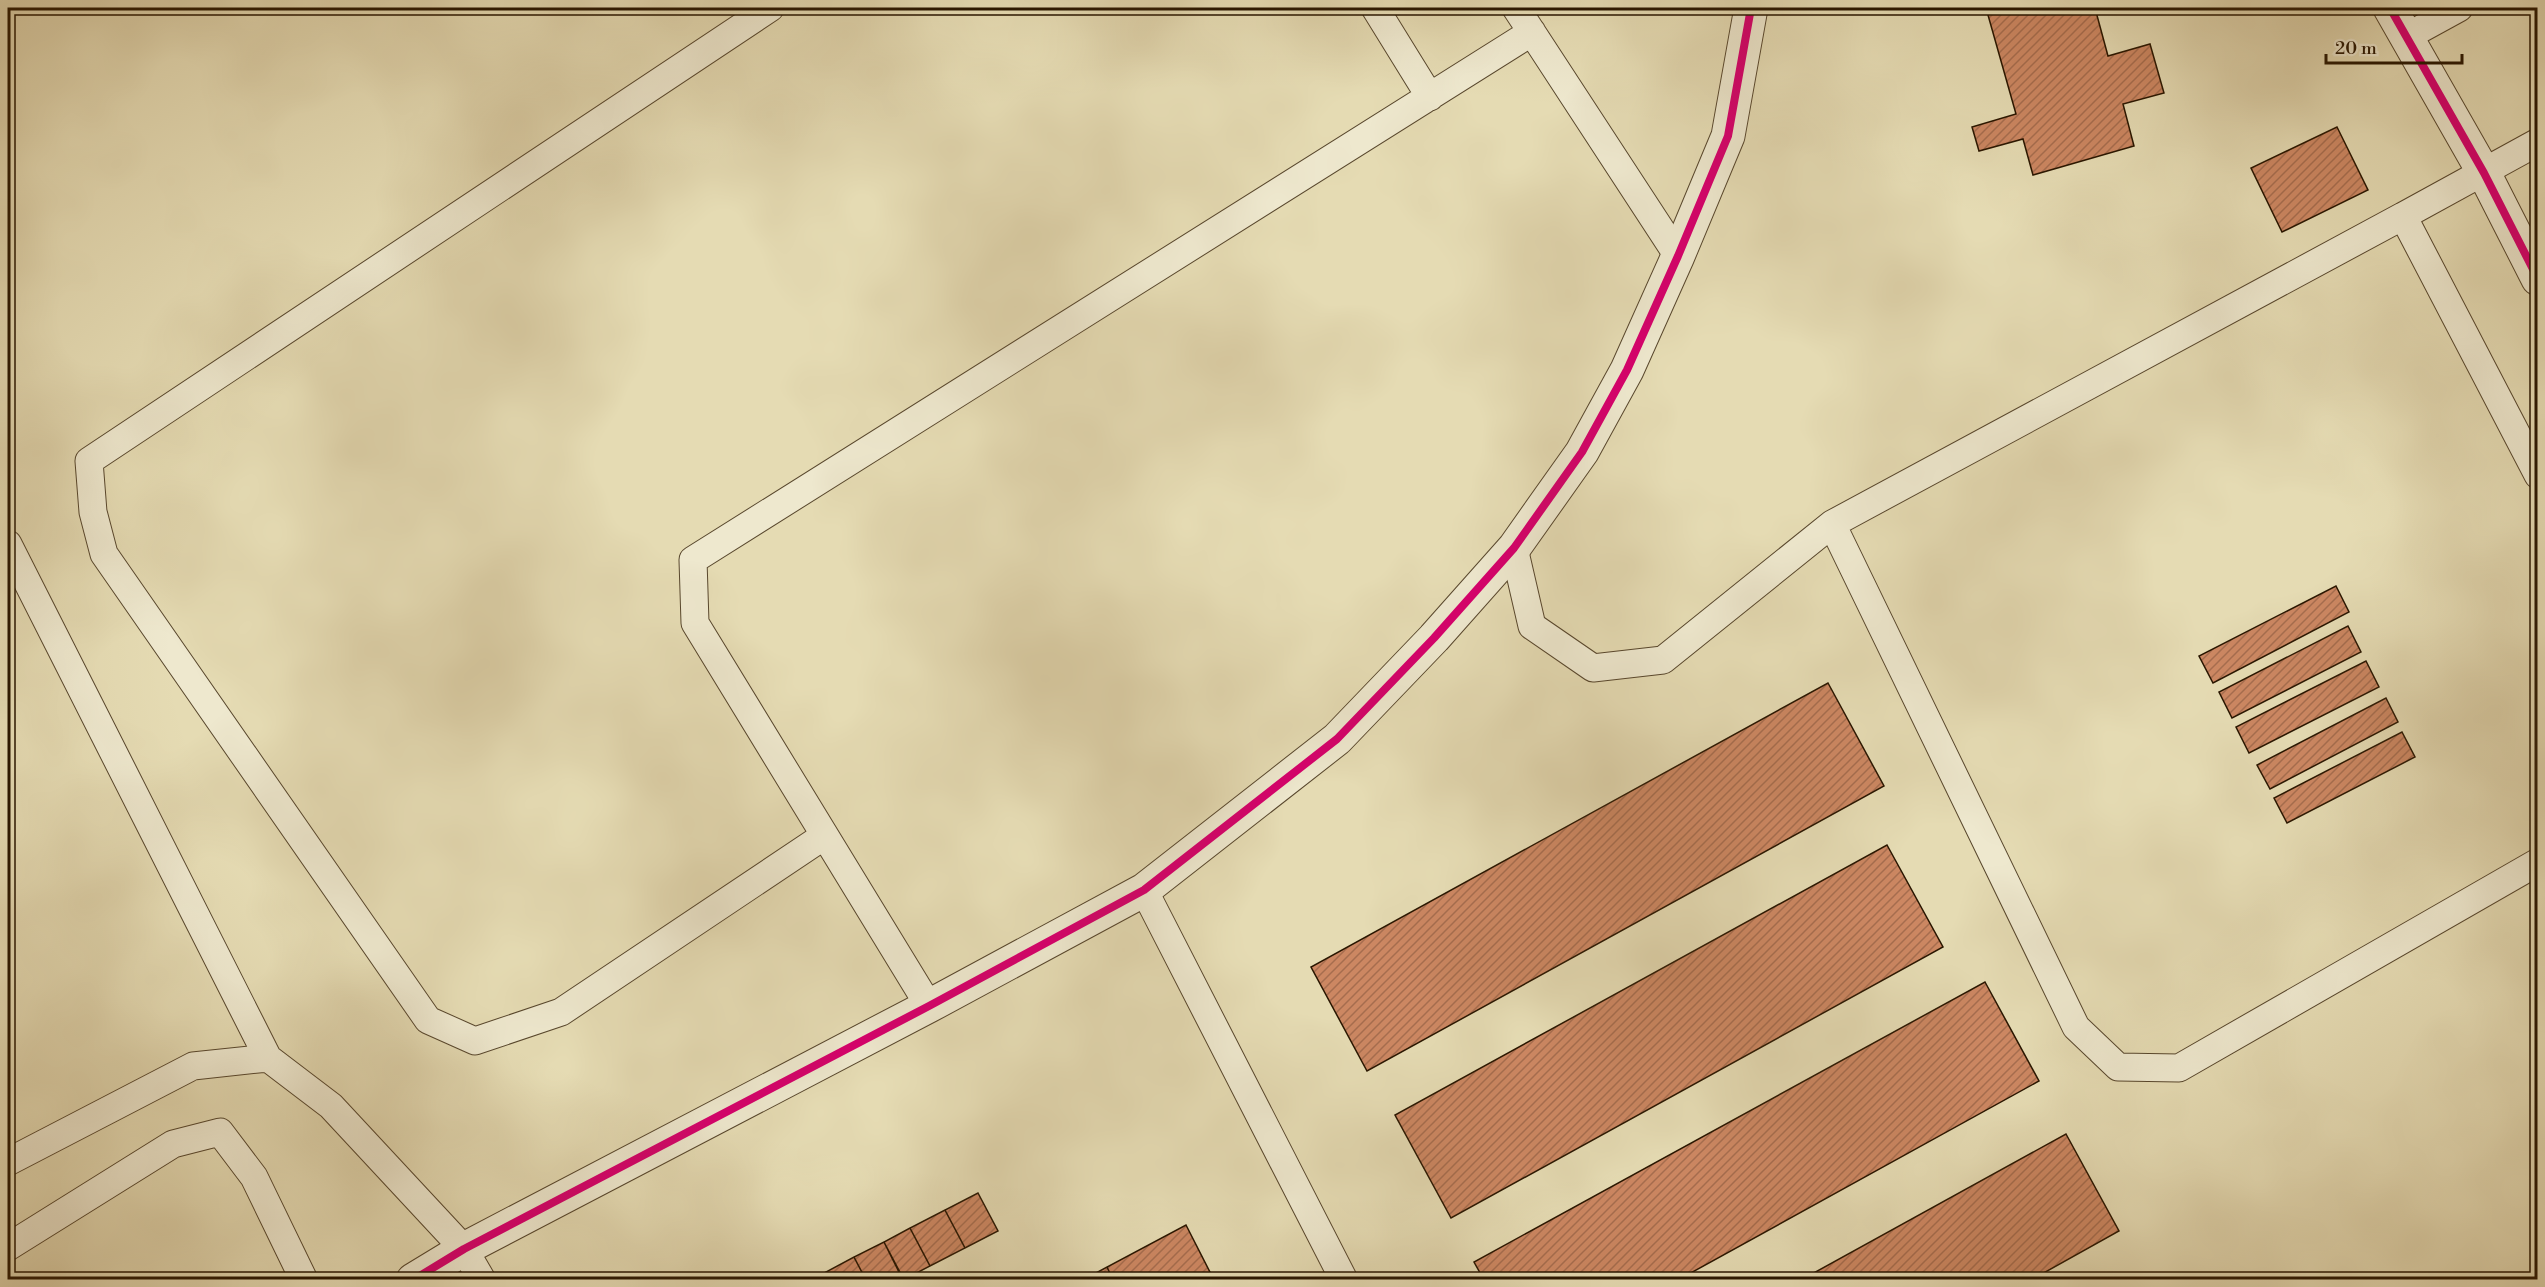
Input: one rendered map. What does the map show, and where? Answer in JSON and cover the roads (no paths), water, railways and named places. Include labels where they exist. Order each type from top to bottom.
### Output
[{"type":"street","points":[[413,1280],[464,1250],[929,1006],[1144,890],[1337,739],[1434,638],[1514,548],[1582,452],[1627,370],[1728,136],[1751,8]]},
{"type":"street","points":[[2390,8],[2484,173],[2538,279]]},
{"type":"lane","points":[[770,8],[89,461],[93,512],[104,554],[428,1020],[475,1041],[561,1012],[824,836]]},
{"type":"lane","points":[[1375,8],[1430,97]]},
{"type":"lane","points":[[1516,8],[1678,256]]},
{"type":"lane","points":[[2406,37],[2459,8]]},
{"type":"lane","points":[[929,1006],[695,623],[693,560],[1532,32]]},
{"type":"lane","points":[[1514,548],[1532,626],[1593,668],[1663,660],[1832,524],[2538,142]]},
{"type":"lane","points":[[2403,216],[2538,475]]},
{"type":"lane","points":[[1832,524],[2076,1027],[2118,1067],[2179,1068],[2538,862]]},
{"type":"lane","points":[[8,544],[268,1058],[330,1106],[464,1250],[482,1280]]},
{"type":"lane","points":[[1144,890],[1344,1280]]},
{"type":"lane","points":[[8,1162],[193,1066],[268,1058]]},
{"type":"lane","points":[[8,1247],[173,1144],[220,1132],[254,1177],[304,1280]]}]
